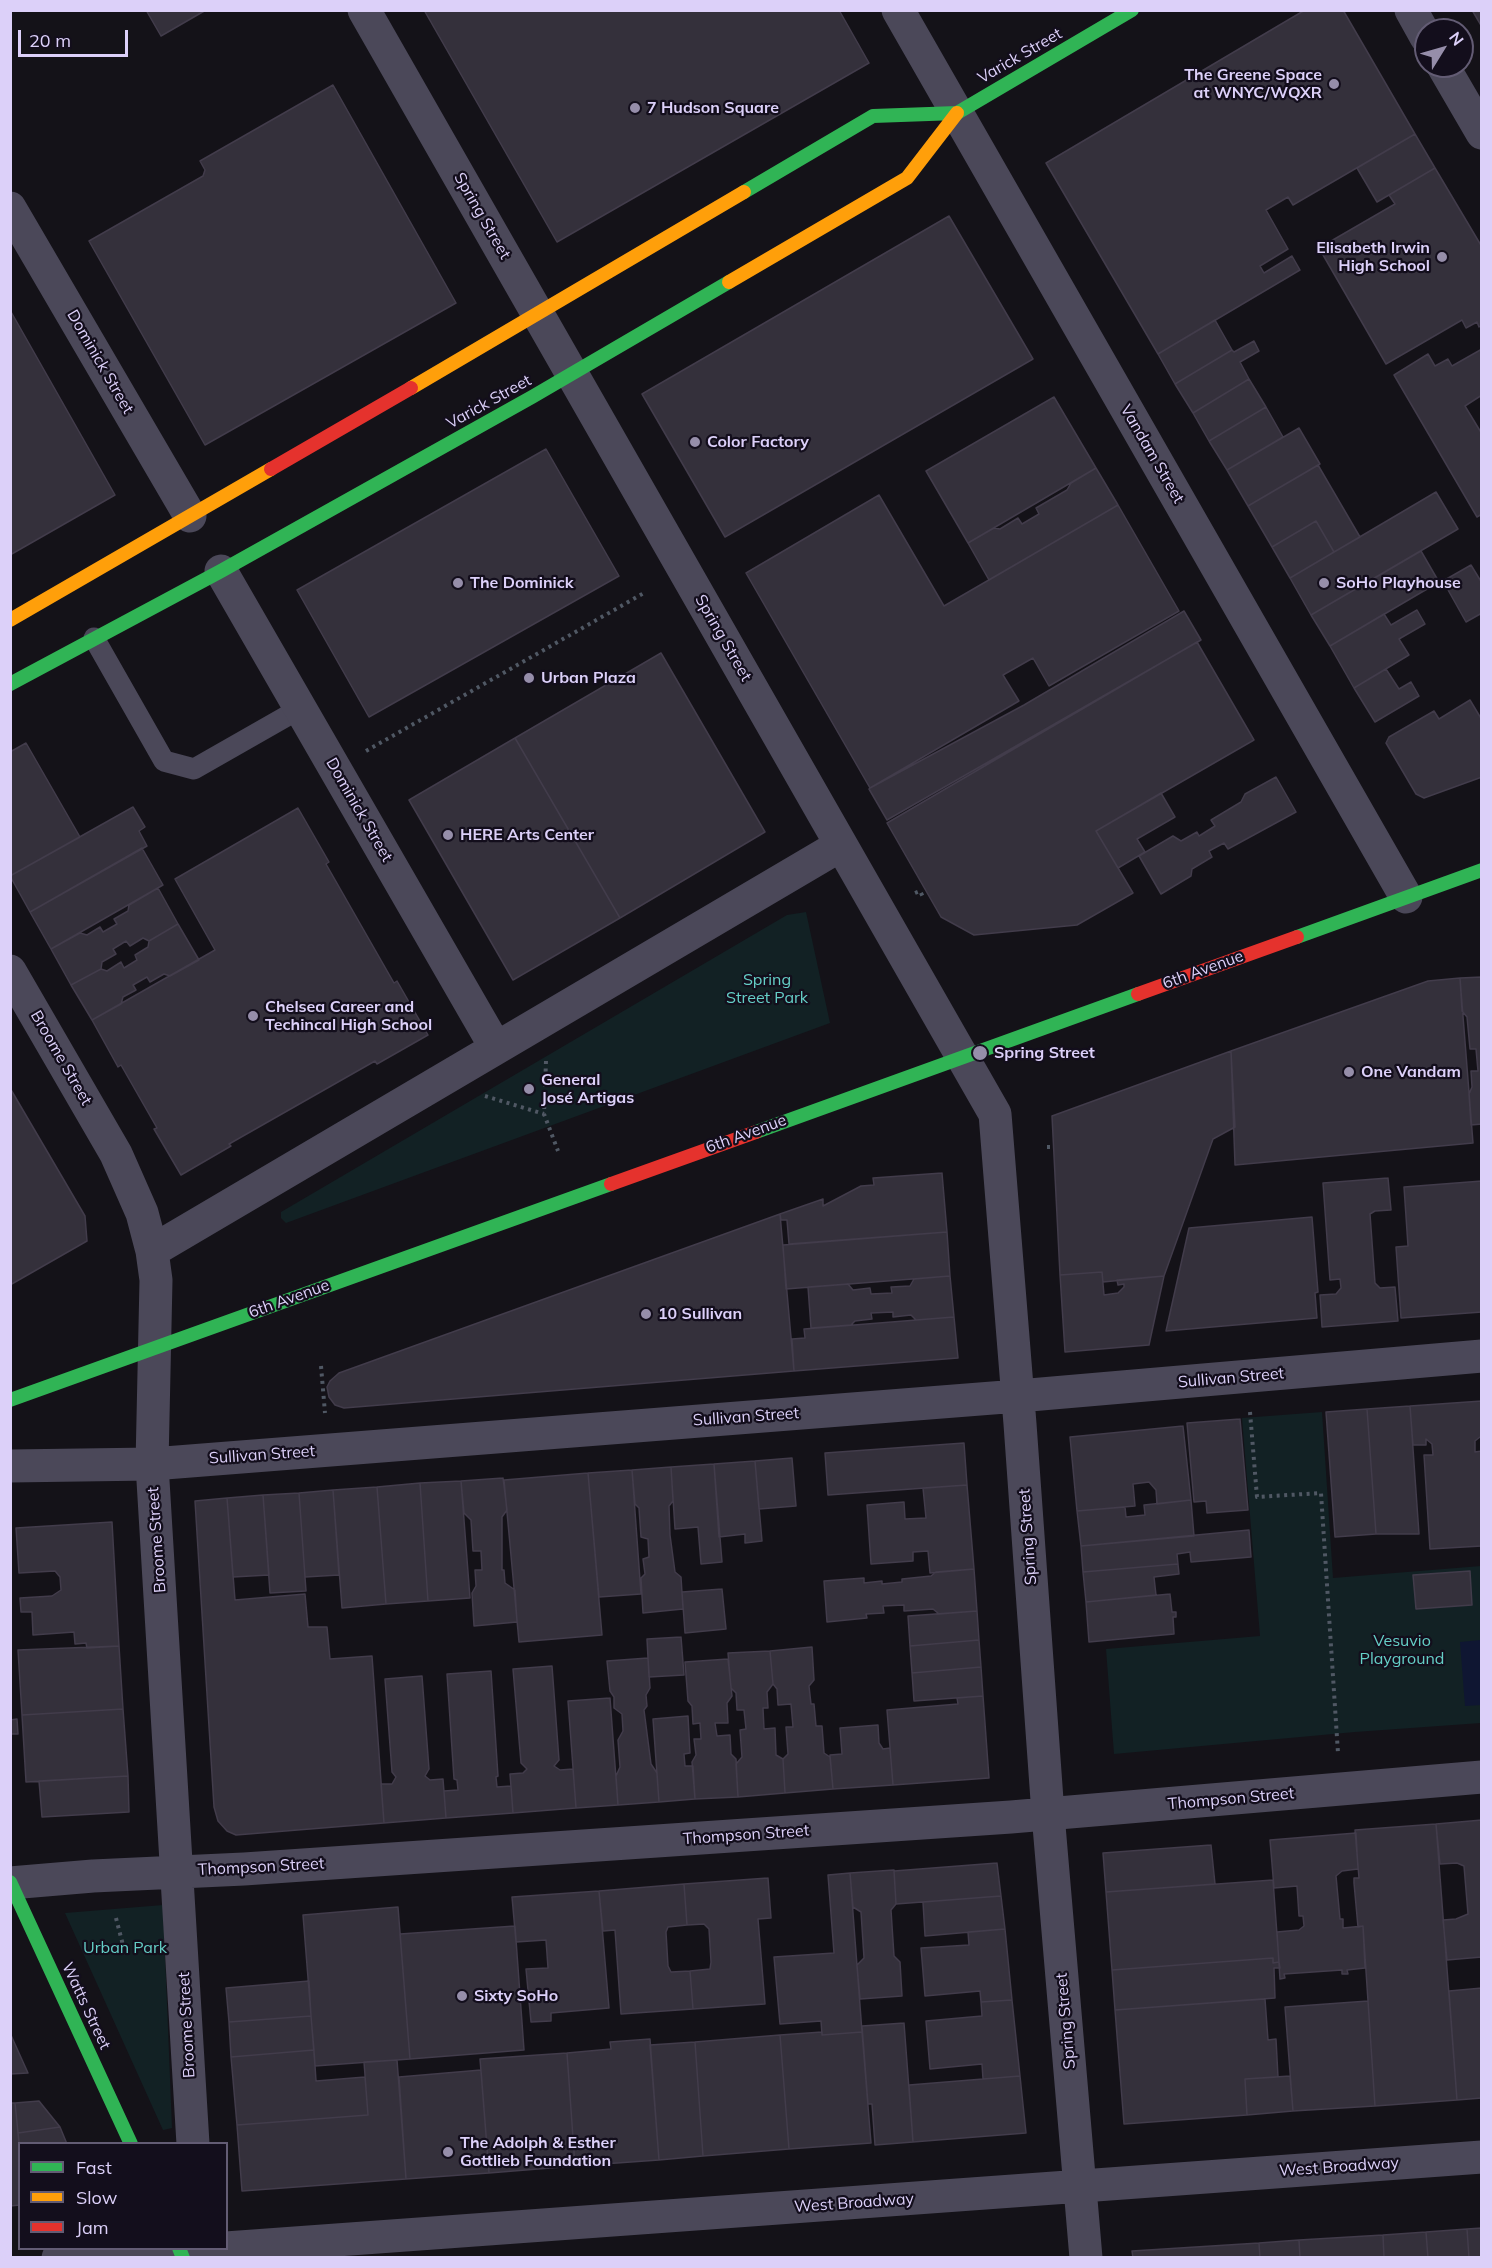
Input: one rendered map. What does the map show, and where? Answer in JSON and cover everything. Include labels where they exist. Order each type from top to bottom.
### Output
[{"type":"main road","name":"Varick Street","points":[[10,684],[222,571],[571,374],[907,178],[957,113],[1132,10]]},
{"type":"main road","name":"Varick Street","points":[[10,620],[538,314],[873,116],[957,113]]},
{"type":"main road","name":"6th Avenue","points":[[10,1400],[1482,870]]},
{"type":"main road","name":"Watts Street","points":[[11,1883],[129,2142]]},
{"type":"street","name":"Spring Street","points":[[364,10],[995,1114],[1048,1814],[1086,2258]]},
{"type":"street","name":"Vandam Street","points":[[898,10],[1406,897]]},
{"type":"street","points":[[1450,78],[1482,133]]},
{"type":"street","name":"Dominick Street","points":[[10,208],[190,516]]},
{"type":"street","name":"Dominick Street","points":[[222,571],[496,1048]]},
{"type":"street","points":[[152,1251],[841,845]]},
{"type":"street","name":"Broome Street","points":[[10,971],[116,1154],[142,1213],[152,1251],[156,1280],[152,1464],[193,2142]]},
{"type":"street","name":"Sullivan Street","points":[[10,1466],[152,1464],[1018,1396],[1482,1356]]},
{"type":"street","name":"Thompson Street","points":[[11,1883],[1048,1814],[1482,1777]]},
{"type":"street","name":"West Broadway","points":[[228,2248],[1482,2157]]},
{"type":"street","points":[[58,2258],[180,2251]]},
{"type":"lane","points":[[94,638],[164,761],[194,769],[300,708]]},
{"type":"path","points":[[364,753],[644,593]]},
{"type":"path","points":[[915,893],[920,891],[923,897]]},
{"type":"path","points":[[546,1053],[544,1114],[558,1151]]},
{"type":"path","points":[[476,1094],[544,1114]]},
{"type":"path","points":[[1047,1147],[1053,1147]]},
{"type":"path","points":[[321,1366],[325,1413]]},
{"type":"path","points":[[1249,1407],[1257,1497],[1321,1493],[1338,1753]]},
{"type":"path","points":[[116,1918],[124,1949]]},
{"type":"green space","name":"Spring Street Park","points":[[806,912],[830,1023],[286,1223],[281,1218],[281,1212],[787,915]]},
{"type":"green space","name":"Vesuvio Playground","points":[[1322,1412],[1333,1578],[1481,1566],[1481,1723],[1114,1754],[1106,1649],[1260,1636],[1242,1418]]},
{"type":"green space","name":"Urban Park","points":[[163,1905],[172,2128],[163,2130],[65,1913]]},
{"type":"water","points":[[1481,1640],[1481,1705],[1465,1706],[1460,1642]]},
{"type":"building","points":[[146,10],[206,10],[161,36]]},
{"type":"building","name":"7 Hudson Square","points":[[424,10],[839,10],[869,63],[557,242]]},
{"type":"building","points":[[1305,10],[1343,10],[1415,134],[1293,205],[1288,197],[1266,210],[1288,249],[1260,266],[1264,273],[1292,256],[1300,270],[1158,354],[1046,163]]},
{"type":"building","points":[[1472,10],[1482,10],[1482,27]]},
{"type":"building","points":[[333,85],[456,303],[205,445],[89,241],[203,176],[205,170],[200,161]]},
{"type":"building","points":[[1415,134],[1435,168],[1377,202],[1357,168]]},
{"type":"building","points":[[1435,168],[1482,247],[1482,325],[1479,327],[1477,322],[1466,328],[1462,320],[1386,364],[1319,248],[1395,204],[1389,195]]},
{"type":"building","points":[[949,216],[1033,359],[725,537],[642,394]]},
{"type":"building","points":[[10,310],[115,495],[10,555]]},
{"type":"building","points":[[1215,320],[1232,350],[1175,384],[1158,354]]},
{"type":"building","points":[[1254,341],[1259,351],[1240,362],[1249,379],[1193,413],[1175,384],[1232,350],[1234,352]]},
{"type":"building","points":[[1482,349],[1482,395],[1465,406],[1482,434],[1482,514],[1477,517],[1394,375],[1428,354],[1435,366],[1448,359],[1452,366]]},
{"type":"building","points":[[1249,379],[1266,407],[1209,441],[1193,413]]},
{"type":"building","points":[[1054,397],[1096,468],[968,543],[926,471]]},
{"type":"building","points":[[1266,407],[1283,437],[1227,470],[1209,441]]},
{"type":"building","points":[[1299,428],[1320,464],[1248,506],[1227,470]]},
{"type":"building","name":"The Dominick","points":[[546,449],[619,576],[369,717],[297,590]]},
{"type":"building","points":[[1318,465],[1360,537],[1334,552],[1316,521],[1272,547],[1248,506]]},
{"type":"building","points":[[1096,468],[1118,505],[989,580],[968,543],[1018,518],[1022,524],[1039,514],[1036,508],[1067,490],[1071,483]]},
{"type":"building","points":[[1436,492],[1458,529],[1311,615],[1290,578]]},
{"type":"building","points":[[879,495],[944,606],[1118,505],[1179,611],[1049,686],[1033,658],[1003,675],[1019,701],[870,788],[746,573]]},
{"type":"building","points":[[1316,521],[1334,552],[1290,578],[1272,547]]},
{"type":"building","points":[[1421,551],[1439,582],[1330,646],[1311,615]]},
{"type":"building","points":[[1471,565],[1482,583],[1482,613],[1466,622],[1443,581]]},
{"type":"building","points":[[1417,610],[1425,624],[1399,639],[1409,655],[1354,688],[1330,646],[1384,614],[1391,625]]},
{"type":"building","points":[[1184,611],[1201,640],[887,820],[870,788],[1024,705]]},
{"type":"building","points":[[1197,642],[1254,740],[1096,831],[1133,893],[1077,925],[974,935],[941,917],[887,823]]},
{"type":"building","points":[[661,653],[765,832],[620,918],[515,738]]},
{"type":"building","points":[[1386,669],[1399,689],[1411,682],[1419,696],[1375,722],[1354,688]]},
{"type":"building","points":[[1470,700],[1482,720],[1482,777],[1424,798],[1416,794],[1386,743],[1389,737],[1434,711],[1439,719]]},
{"type":"building","points":[[515,738],[620,918],[513,980],[409,800]]},
{"type":"building","points":[[26,743],[80,837],[10,876],[10,752]]},
{"type":"building","points":[[1276,777],[1296,812],[1228,849],[1224,843],[1209,851],[1212,857],[1192,869],[1191,876],[1161,894],[1139,856],[1173,836],[1181,841],[1197,832],[1199,836],[1215,826],[1211,820],[1241,802],[1245,794]]},
{"type":"building","points":[[1161,793],[1175,817],[1137,839],[1145,852],[1118,868],[1096,831]]},
{"type":"building","points":[[133,807],[145,827],[139,831],[147,846],[30,912],[10,876]]},
{"type":"building","points":[[298,808],[329,862],[326,864],[394,983],[397,981],[428,1035],[377,1064],[375,1061],[229,1144],[231,1146],[181,1175],[121,1065],[118,1067],[92,1020],[215,950],[175,879]]},
{"type":"building","points":[[142,848],[163,885],[51,949],[30,912]]},
{"type":"building","points":[[158,888],[178,924],[149,941],[143,938],[130,946],[126,941],[113,949],[116,954],[102,962],[101,969],[71,985],[51,949],[80,933],[87,935],[100,927],[103,932],[117,924],[114,919],[128,911],[129,905]]},
{"type":"building","points":[[178,924],[199,960],[170,976],[164,974],[150,982],[147,977],[133,985],[136,990],[123,997],[121,1004],[92,1020],[71,985],[101,969],[107,971],[121,962],[124,968],[137,960],[135,955],[148,947],[149,941]]},
{"type":"building","points":[[1482,977],[1482,1124],[1471,1125],[1469,1094],[1472,1087],[1471,1071],[1478,1071],[1476,1049],[1470,1049],[1467,1017],[1462,1011],[1460,978]]},
{"type":"building","name":"One Vandam","points":[[1460,978],[1473,1143],[1235,1165],[1231,1051],[1428,981]]},
{"type":"building","points":[[1231,1051],[1235,1127],[1213,1139],[1164,1276],[1103,1282],[1102,1272],[1060,1275],[1052,1116]]},
{"type":"building","points":[[10,1088],[85,1216],[87,1241],[10,1285]]},
{"type":"building","points":[[942,1173],[947,1232],[789,1244],[787,1220],[781,1220],[780,1214],[823,1199],[823,1206],[861,1186],[874,1185],[873,1178]]},
{"type":"building","points":[[1388,1178],[1391,1210],[1375,1211],[1370,1214],[1375,1283],[1380,1288],[1395,1287],[1398,1321],[1322,1327],[1320,1295],[1336,1294],[1341,1288],[1340,1279],[1330,1280],[1323,1183]]},
{"type":"building","points":[[1482,1181],[1482,1312],[1401,1318],[1396,1247],[1408,1246],[1404,1187]]},
{"type":"building","name":"10 Sullivan","points":[[780,1214],[794,1371],[344,1408],[335,1405],[329,1397],[327,1387],[339,1373]]},
{"type":"building","points":[[1312,1217],[1318,1292],[1315,1293],[1317,1318],[1166,1331],[1189,1228]]},
{"type":"building","points":[[947,1232],[950,1276],[786,1289],[783,1245]]},
{"type":"building","points":[[1102,1272],[1104,1295],[1118,1293],[1124,1287],[1124,1284],[1118,1285],[1117,1280],[1164,1276],[1149,1345],[1065,1352],[1060,1275]]},
{"type":"building","points":[[950,1276],[954,1317],[916,1320],[911,1315],[893,1317],[893,1312],[871,1313],[872,1319],[855,1321],[851,1325],[811,1328],[808,1287],[848,1284],[853,1290],[870,1288],[871,1294],[892,1293],[891,1287],[910,1286],[914,1279]]},
{"type":"building","points":[[954,1317],[958,1358],[794,1371],[792,1339],[805,1338],[804,1329]]},
{"type":"building","points":[[1482,1401],[1482,1439],[1480,1437],[1475,1441],[1475,1452],[1482,1451],[1482,1546],[1430,1549],[1424,1455],[1433,1455],[1432,1444],[1426,1439],[1426,1445],[1413,1445],[1410,1406]]},
{"type":"building","points":[[1410,1406],[1419,1534],[1376,1534],[1367,1409]]},
{"type":"building","points":[[1367,1409],[1376,1534],[1335,1537],[1326,1412]]},
{"type":"building","points":[[1240,1419],[1248,1510],[1207,1513],[1206,1501],[1194,1502],[1187,1423]]},
{"type":"building","points":[[1183,1426],[1191,1500],[1157,1504],[1156,1490],[1149,1482],[1133,1484],[1135,1506],[1077,1511],[1070,1437]]},
{"type":"building","points":[[964,1443],[967,1485],[828,1495],[825,1453]]},
{"type":"building","points":[[792,1458],[796,1506],[759,1509],[755,1461]]},
{"type":"building","points":[[755,1461],[762,1541],[745,1543],[745,1534],[719,1537],[714,1464]]},
{"type":"building","points":[[714,1464],[722,1562],[701,1564],[698,1527],[675,1529],[671,1467]]},
{"type":"building","points":[[671,1467],[673,1501],[669,1506],[670,1535],[675,1572],[681,1577],[683,1609],[643,1613],[641,1578],[645,1574],[643,1559],[649,1557],[648,1539],[641,1537],[639,1508],[635,1504],[632,1470]]},
{"type":"building","points":[[632,1470],[641,1594],[599,1597],[588,1473]]},
{"type":"building","points":[[588,1473],[602,1635],[519,1642],[504,1480]]},
{"type":"building","points":[[503,1478],[507,1510],[502,1517],[502,1570],[504,1570],[505,1583],[515,1590],[517,1622],[474,1626],[472,1593],[476,1586],[475,1570],[482,1570],[481,1551],[473,1551],[471,1520],[464,1513],[461,1481]]},
{"type":"building","points":[[461,1481],[470,1598],[428,1601],[420,1483]]},
{"type":"building","points":[[420,1483],[428,1601],[386,1604],[377,1487]]},
{"type":"building","points":[[967,1485],[974,1569],[930,1573],[928,1551],[913,1552],[913,1561],[871,1564],[867,1505],[904,1502],[905,1519],[926,1518],[923,1488]]},
{"type":"building","points":[[377,1487],[386,1604],[342,1608],[333,1490]]},
{"type":"building","points":[[333,1490],[339,1575],[305,1577],[299,1493]]},
{"type":"building","points":[[299,1493],[306,1591],[270,1593],[263,1495]]},
{"type":"building","points":[[263,1495],[269,1575],[233,1577],[227,1498]]},
{"type":"building","points":[[227,1498],[235,1600],[305,1594],[308,1627],[327,1627],[330,1659],[372,1656],[384,1823],[236,1835],[227,1831],[218,1821],[214,1807],[195,1501]]},
{"type":"building","points":[[1191,1500],[1194,1536],[1081,1546],[1077,1511],[1125,1507],[1126,1517],[1145,1515],[1144,1505]]},
{"type":"building","points":[[112,1522],[119,1646],[87,1648],[86,1643],[75,1644],[74,1632],[33,1635],[32,1612],[21,1612],[20,1598],[52,1596],[61,1590],[60,1577],[55,1571],[19,1573],[16,1528]]},
{"type":"building","points":[[1249,1530],[1251,1557],[1191,1562],[1190,1552],[1177,1554],[1178,1564],[1083,1572],[1081,1546]]},
{"type":"building","points":[[1178,1564],[1179,1574],[1154,1577],[1156,1595],[1086,1602],[1083,1572]]},
{"type":"building","points":[[974,1569],[977,1611],[939,1614],[933,1609],[904,1611],[904,1605],[883,1606],[884,1613],[866,1614],[867,1618],[827,1622],[824,1581],[864,1578],[864,1583],[882,1581],[882,1584],[931,1576],[936,1572]]},
{"type":"building","points":[[1470,1571],[1472,1605],[1416,1609],[1413,1575]]},
{"type":"building","points":[[722,1589],[726,1629],[685,1633],[682,1592]]},
{"type":"building","points":[[1170,1594],[1172,1612],[1176,1612],[1176,1617],[1173,1617],[1174,1634],[1089,1642],[1086,1602]]},
{"type":"building","points":[[977,1611],[979,1640],[910,1646],[908,1616]]},
{"type":"building","points":[[681,1637],[684,1675],[649,1677],[647,1639]]},
{"type":"building","points":[[979,1640],[981,1667],[912,1673],[910,1646]]},
{"type":"building","points":[[119,1646],[123,1709],[22,1715],[18,1650]]},
{"type":"building","points":[[812,1647],[814,1680],[809,1686],[811,1704],[814,1704],[816,1726],[822,1726],[824,1753],[830,1757],[833,1789],[785,1793],[783,1759],[788,1754],[786,1727],[793,1727],[791,1704],[778,1705],[777,1689],[773,1684],[770,1651]]},
{"type":"building","points":[[770,1651],[773,1684],[767,1692],[768,1708],[763,1708],[764,1729],[775,1728],[776,1755],[783,1759],[785,1793],[738,1797],[736,1764],[742,1757],[740,1730],[746,1729],[744,1710],[737,1710],[736,1693],[731,1688],[728,1653]]},
{"type":"building","points":[[648,1658],[650,1688],[646,1695],[647,1706],[644,1710],[651,1764],[657,1773],[659,1802],[618,1805],[616,1776],[620,1767],[618,1740],[623,1731],[622,1714],[614,1708],[607,1661]]},
{"type":"building","points":[[728,1659],[732,1696],[727,1703],[728,1723],[715,1723],[717,1736],[730,1735],[731,1754],[736,1759],[738,1797],[695,1799],[692,1762],[696,1755],[694,1739],[701,1739],[700,1723],[693,1724],[692,1706],[688,1701],[685,1662]]},
{"type":"building","points":[[552,1666],[559,1760],[554,1766],[560,1770],[573,1769],[576,1808],[513,1813],[510,1774],[523,1773],[527,1769],[521,1763],[513,1669]]},
{"type":"building","points":[[981,1667],[983,1696],[914,1701],[912,1673]]},
{"type":"building","points":[[491,1671],[497,1787],[511,1786],[513,1813],[446,1818],[444,1791],[458,1790],[457,1780],[454,1779],[447,1674]]},
{"type":"building","points":[[422,1676],[429,1769],[425,1776],[430,1780],[443,1779],[446,1818],[384,1823],[381,1784],[392,1784],[396,1777],[392,1772],[385,1679]]},
{"type":"building","points":[[983,1696],[989,1778],[893,1785],[887,1710],[958,1704],[957,1698]]},
{"type":"building","points":[[610,1698],[618,1805],[576,1808],[568,1701]]},
{"type":"building","points":[[123,1709],[128,1776],[26,1782],[22,1715]]},
{"type":"building","points":[[688,1716],[690,1753],[684,1754],[685,1766],[693,1766],[695,1799],[659,1802],[653,1719]]},
{"type":"building","points":[[17,1719],[18,1734],[10,1734],[10,1720]]},
{"type":"building","points":[[878,1725],[879,1743],[883,1749],[890,1748],[893,1785],[833,1789],[830,1755],[842,1754],[840,1728]]},
{"type":"building","points":[[128,1776],[129,1812],[42,1817],[39,1781]]},
{"type":"building","points":[[1482,1820],[1482,1957],[1447,1960],[1443,1920],[1456,1919],[1468,1914],[1464,1866],[1457,1863],[1440,1864],[1436,1824]]},
{"type":"building","points":[[1436,1824],[1457,2100],[1375,2106],[1363,1926],[1358,1927],[1354,1883],[1354,1878],[1359,1878],[1355,1830]]},
{"type":"building","points":[[1356,1833],[1358,1869],[1342,1871],[1336,1876],[1343,1928],[1363,1926],[1365,1968],[1347,1970],[1348,1974],[1342,1974],[1342,1970],[1284,1974],[1285,1978],[1280,1979],[1277,1932],[1299,1930],[1304,1926],[1303,1916],[1299,1916],[1297,1886],[1274,1888],[1270,1840]]},
{"type":"building","points":[[1211,1845],[1215,1884],[1106,1892],[1103,1853]]},
{"type":"building","points":[[997,1863],[1001,1896],[896,1904],[894,1871]]},
{"type":"building","points":[[894,1870],[896,1904],[891,1910],[894,1956],[900,1962],[902,1996],[860,1999],[857,1965],[864,1958],[861,1912],[853,1907],[850,1873]]},
{"type":"building","points":[[850,1873],[862,2032],[822,2035],[821,2021],[780,2024],[774,1957],[834,1953],[828,1875]]},
{"type":"building","points":[[768,1878],[771,1918],[758,1919],[765,2004],[693,2009],[690,1971],[710,1969],[709,1929],[704,1924],[687,1925],[684,1884]]},
{"type":"building","points":[[1273,1880],[1279,1962],[1273,1963],[1273,1958],[1112,1970],[1106,1892]]},
{"type":"building","points":[[684,1884],[687,1925],[668,1927],[666,1932],[668,1966],[671,1972],[690,1971],[693,2009],[621,2014],[615,1930],[603,1931],[599,1891]]},
{"type":"building","points":[[599,1891],[609,2008],[551,2013],[551,2021],[531,2022],[526,1969],[548,1968],[546,1940],[516,1942],[512,1897]]},
{"type":"building","points":[[1001,1896],[1005,1929],[925,1936],[923,1902]]},
{"type":"building","points":[[398,1907],[410,2059],[315,2066],[303,1915]]},
{"type":"building","name":"Sixty SoHo","points":[[515,1926],[524,2050],[410,2059],[400,1934]]},
{"type":"building","points":[[1005,1929],[1012,2000],[981,2002],[980,1991],[925,1996],[921,1948],[969,1945],[968,1932]]},
{"type":"building","points":[[1273,1958],[1273,1963],[1279,1962],[1280,1968],[1274,1968],[1275,1998],[1115,2010],[1112,1970]]},
{"type":"building","points":[[309,1981],[311,2016],[229,2022],[226,1988]]},
{"type":"building","points":[[1482,1988],[1482,2098],[1457,2100],[1449,1991]]},
{"type":"building","points":[[1265,1999],[1268,2040],[1276,2039],[1278,2077],[1245,2079],[1247,2115],[1124,2124],[1115,2010]]},
{"type":"building","points":[[1012,2000],[1020,2076],[983,2079],[982,2064],[930,2069],[926,2021],[982,2016],[981,2002]]},
{"type":"building","points":[[1368,2001],[1375,2106],[1293,2111],[1285,2007]]},
{"type":"building","points":[[311,2016],[314,2050],[231,2057],[229,2022]]},
{"type":"building","points":[[904,2023],[913,2142],[875,2145],[872,2104],[868,2104],[862,2026]]},
{"type":"building","points":[[822,2032],[822,2035],[862,2032],[871,2143],[789,2149],[780,2035]]},
{"type":"building","points":[[10,2033],[28,2073],[10,2074]]},
{"type":"building","points":[[780,2035],[789,2149],[703,2156],[695,2042]]},
{"type":"building","points":[[650,2039],[659,2160],[575,2166],[567,2053],[611,2049],[610,2042]]},
{"type":"building","points":[[695,2042],[703,2156],[659,2160],[650,2045]]},
{"type":"building","points":[[314,2050],[316,2081],[365,2077],[368,2115],[237,2125],[231,2057]]},
{"type":"building","points":[[567,2053],[575,2166],[489,2173],[480,2059]]},
{"type":"building","points":[[397,2060],[406,2179],[242,2191],[237,2125],[368,2115],[364,2062]]},
{"type":"building","points":[[481,2070],[489,2173],[406,2179],[399,2077]]},
{"type":"building","points":[[1020,2076],[1026,2133],[913,2142],[909,2085]]},
{"type":"building","points":[[1290,2076],[1293,2111],[1247,2115],[1245,2079]]},
{"type":"building","points":[[39,2101],[60,2127],[18,2133],[15,2103]]},
{"type":"building","points":[[10,2103],[15,2103],[19,2142],[18,2205],[10,2206]]},
{"type":"building","points":[[60,2127],[66,2142],[19,2142],[18,2133]]},
{"type":"building","points":[[1482,2228],[1482,2258],[1469,2258],[1467,2229]]},
{"type":"building","points":[[1467,2229],[1469,2258],[1428,2258],[1426,2232]]},
{"type":"building","points":[[1426,2232],[1428,2258],[1384,2258],[1383,2235]]},
{"type":"building","points":[[1383,2235],[1384,2258],[1300,2258],[1299,2240]]},
{"type":"building","points":[[1299,2240],[1300,2258],[1260,2258],[1259,2243]]},
{"type":"building","points":[[1259,2243],[1260,2258],[1133,2258],[1132,2251]]},
{"type":"traffic: fast","points":[[744,192],[873,116],[957,113],[1132,10]]},
{"type":"traffic: fast","points":[[10,684],[221,571],[532,397],[729,282]]},
{"type":"traffic: fast","points":[[1297,937],[1482,870]]},
{"type":"traffic: fast","points":[[756,1132],[1138,994]]},
{"type":"traffic: fast","points":[[10,1400],[611,1184]]},
{"type":"traffic: fast","points":[[10,1882],[130,2142]]},
{"type":"traffic: fast","points":[[180,2250],[183,2258]]},
{"type":"traffic: slow","points":[[729,282],[907,178],[957,113]]},
{"type":"traffic: slow","points":[[411,388],[744,192]]},
{"type":"traffic: slow","points":[[10,620],[271,469]]},
{"type":"traffic: jam","points":[[271,469],[411,388]]},
{"type":"traffic: jam","points":[[1138,994],[1297,937]]},
{"type":"traffic: jam","points":[[611,1184],[756,1132]]},
{"type":"place","name":"The Greene Space at WNYC/WQXR","points":[[1334,84]]},
{"type":"place","name":"7 Hudson Square","points":[[635,108]]},
{"type":"place","name":"Elisabeth Irwin High School","points":[[1442,257]]},
{"type":"place","name":"Color Factory","points":[[695,442]]},
{"type":"place","name":"The Dominick","points":[[458,583]]},
{"type":"place","name":"SoHo Playhouse","points":[[1324,583]]},
{"type":"place","name":"Urban Plaza","points":[[529,678]]},
{"type":"place","name":"HERE Arts Center","points":[[448,835]]},
{"type":"place","name":"Chelsea Career and Techincal High School","points":[[253,1016]]},
{"type":"place","name":"Spring Street","points":[[980,1053]]},
{"type":"place","name":"One Vandam","points":[[1349,1072]]},
{"type":"place","name":"General José Artigas","points":[[529,1089]]},
{"type":"place","name":"10 Sullivan","points":[[646,1314]]},
{"type":"place","name":"Sixty SoHo","points":[[462,1996]]},
{"type":"place","name":"The Adolph & Esther Gottlieb Foundation","points":[[448,2152]]}]
